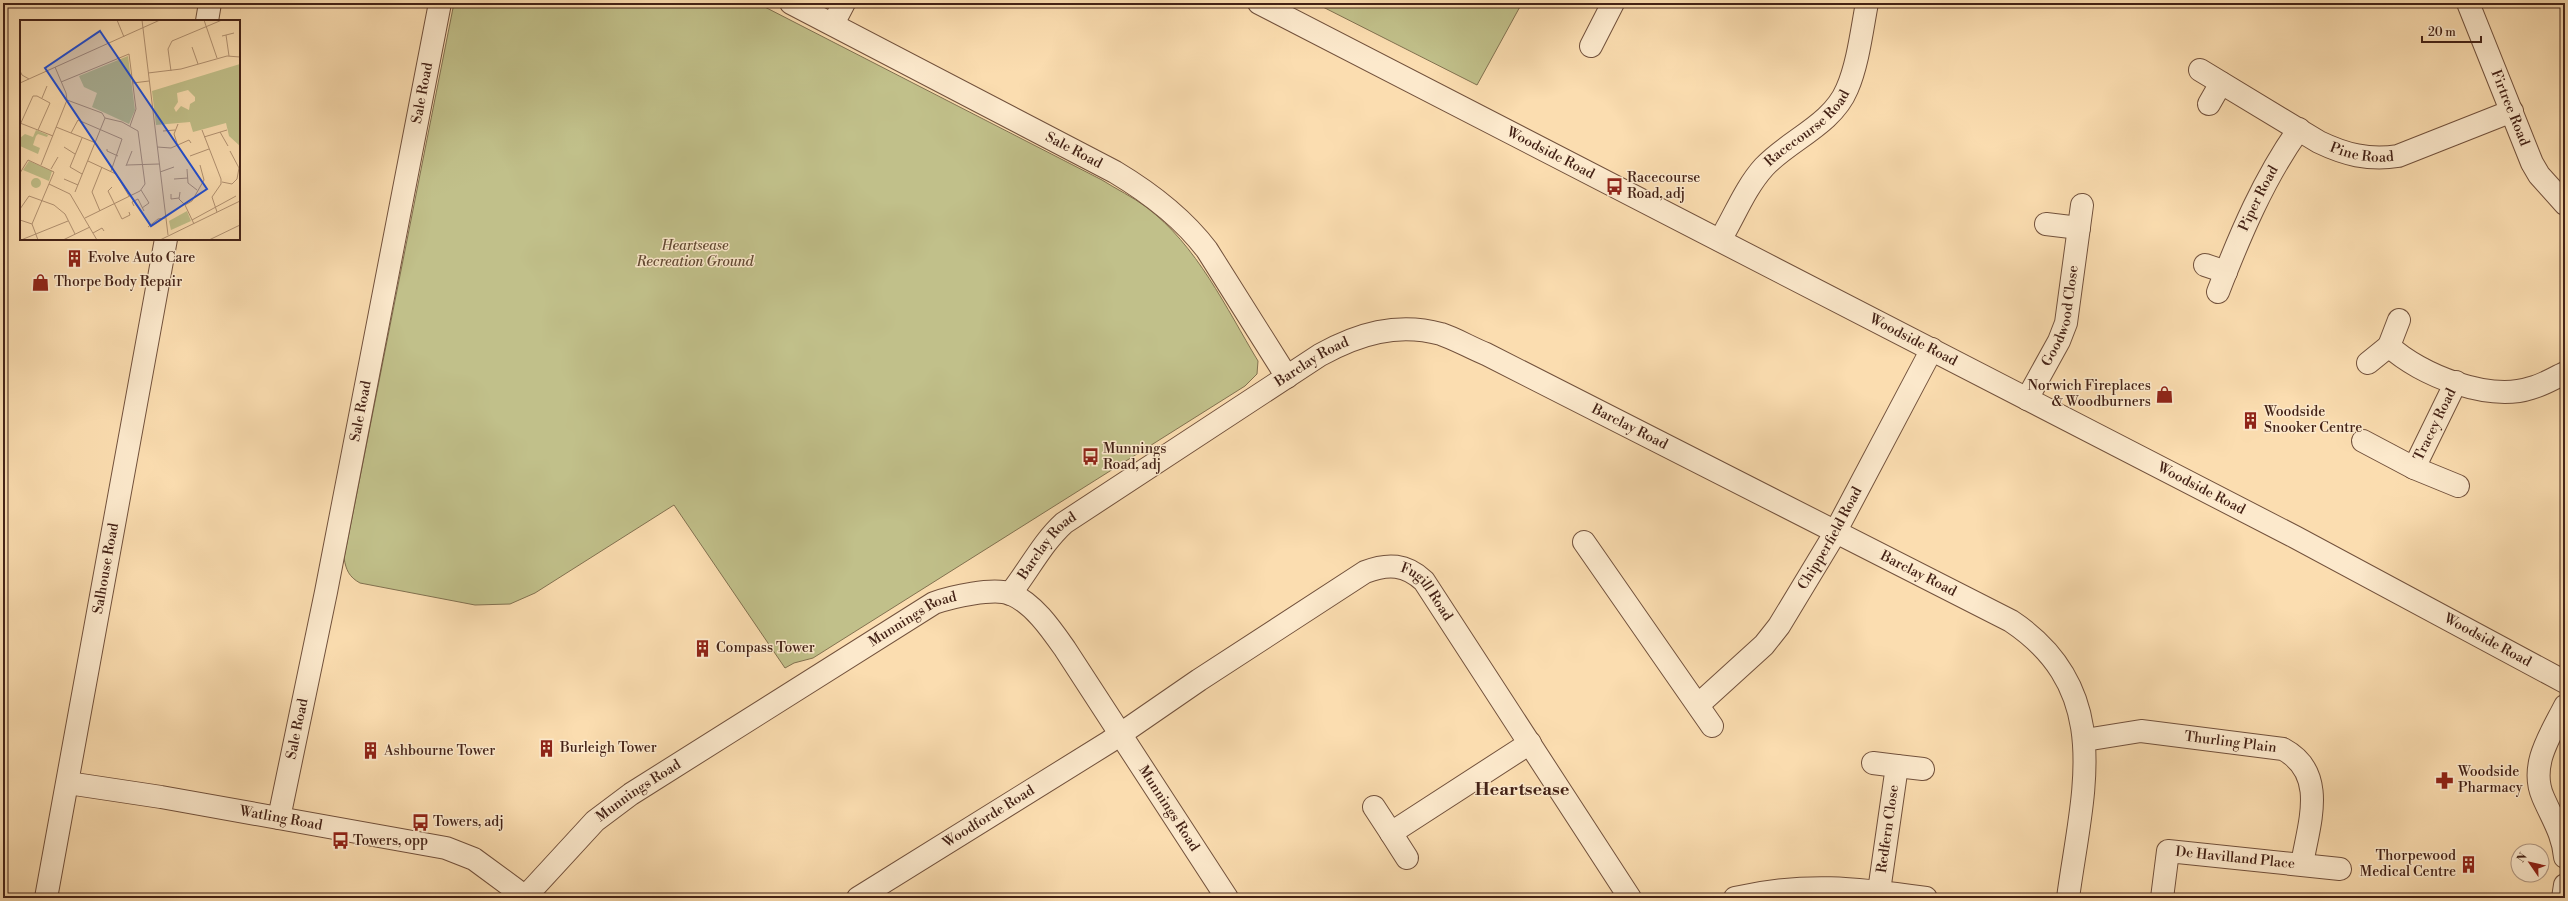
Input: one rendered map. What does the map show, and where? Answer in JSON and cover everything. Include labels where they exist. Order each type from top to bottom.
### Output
[{"type":"street","points":[[207,20],[210,3]]},
{"type":"street","name":"Sale Road","points":[[279,818],[320,621],[440,3]]},
{"type":"street","name":"Sale Road","points":[[791,3],[1108,168],[1150,193],[1192,230],[1207,250],[1287,377]]},
{"type":"street","points":[[833,24],[844,3]]},
{"type":"street","name":"Woodside Road","points":[[1259,3],[2295,537],[2565,682]]},
{"type":"street","points":[[1592,46],[1613,3]]},
{"type":"street","name":"Racecourse Road","points":[[1720,240],[1752,182],[1764,167],[1816,126],[1836,107],[1847,89],[1867,3]]},
{"type":"street","name":"Firtree Road","points":[[2468,3],[2539,175],[2565,204]]},
{"type":"street","name":"Pine Road","points":[[2200,70],[2339,152],[2382,159],[2398,156],[2512,111]]},
{"type":"street","points":[[2209,104],[2221,83]]},
{"type":"street","name":"Piper Road","points":[[2218,292],[2268,178],[2278,159],[2299,129]]},
{"type":"street","name":"Goodwood Close","points":[[2027,399],[2059,341],[2066,323],[2082,205]]},
{"type":"street","points":[[2046,224],[2079,228]]},
{"type":"street","name":"Salhouse Road","points":[[46,898],[166,240]]},
{"type":"street","points":[[2205,264],[2226,272]]},
{"type":"street","points":[[2368,363],[2389,346],[2399,320]]},
{"type":"street","name":"Barclay Road","points":[[1010,594],[1029,569],[1041,548],[1064,522],[1320,355],[1352,338],[1404,328],[1441,334],[1486,354],[2011,621],[2028,633],[2046,649],[2063,671],[2078,704],[2085,740],[2082,788],[2068,898]]},
{"type":"street","name":"Tracey Road","points":[[2389,346],[2401,357],[2430,373],[2473,388],[2505,393],[2531,388],[2565,373]]},
{"type":"street","name":"Chipperfield Road","points":[[1698,706],[1764,645],[1779,626],[1806,584],[1835,532],[1932,349]]},
{"type":"street","name":"Tracey Road","points":[[2414,468],[2456,382]]},
{"type":"street","name":"Tracey Road","points":[[2363,441],[2414,468],[2458,486]]},
{"type":"street","points":[[1584,542],[1712,726]]},
{"type":"street","name":"Fugill Road","points":[[1119,734],[1365,572],[1380,566],[1404,568],[1424,581],[1630,898]]},
{"type":"street","name":"Munnings Road","points":[[527,897],[605,812],[928,607],[960,595],[1010,594],[1031,609],[1047,625],[1065,649],[1227,898]]},
{"type":"street","points":[[2565,706],[2544,747],[2539,762],[2538,778],[2542,796],[2559,829],[2565,857]]},
{"type":"street","name":"Thurling Plain","points":[[2085,740],[2141,731],[2283,749],[2295,755],[2306,768],[2311,783],[2312,803],[2302,864]]},
{"type":"street","name":"Woodforde Road","points":[[858,898],[1119,734]]},
{"type":"street","points":[[1391,833],[1530,742]]},
{"type":"street","name":"Redfern Close","points":[[1873,763],[1923,769]]},
{"type":"street","name":"Redfern Close","points":[[1879,891],[1897,766]]},
{"type":"street","name":"Watling Road","points":[[68,783],[279,818],[446,848],[474,859],[527,897]]},
{"type":"street","points":[[1374,807],[1407,858]]},
{"type":"street","name":"De Havilland Place","points":[[2162,898],[2168,851],[2302,864]]},
{"type":"street","points":[[2302,864],[2340,869]]},
{"type":"street","points":[[2563,898],[2565,885]]},
{"type":"street","points":[[1735,898],[1770,890],[1813,886],[1879,891],[1926,898]]},
{"type":"green space","name":"Heartsease Recreation Ground","points":[[454,3],[757,3],[1102,180],[1146,207],[1164,222],[1181,240],[1209,278],[1258,361],[1257,374],[1245,386],[813,658],[794,663],[785,668],[674,505],[535,593],[510,604],[475,605],[360,583],[349,573],[344,558]]},
{"type":"green space","points":[[1315,3],[1522,3],[1477,85]]},
{"type":"place","name":"Racecourse Road, adj","points":[[1614,186]]},
{"type":"place","name":"Evolve Auto Care","points":[[75,258]]},
{"type":"place","name":"Thorpe Body Repair","points":[[41,282]]},
{"type":"place","name":"Norwich Fireplaces & Woodburners","points":[[2164,394]]},
{"type":"place","name":"Woodside Snooker Centre","points":[[2251,420]]},
{"type":"place","name":"Munnings Road, adj","points":[[1090,457]]},
{"type":"place","name":"Compass Tower","points":[[703,648]]},
{"type":"place","name":"Burleigh Tower","points":[[547,748]]},
{"type":"place","name":"Ashbourne Tower","points":[[371,751]]},
{"type":"place","name":"Woodside Pharmacy","points":[[2445,780]]},
{"type":"place","name":"Towers, adj","points":[[420,822]]},
{"type":"place","name":"Towers, opp","points":[[340,841]]},
{"type":"place","name":"Thorpewood Medical Centre","points":[[2469,864]]},
{"type":"district","name":"Heartsease","points":[[1522,789]]}]
